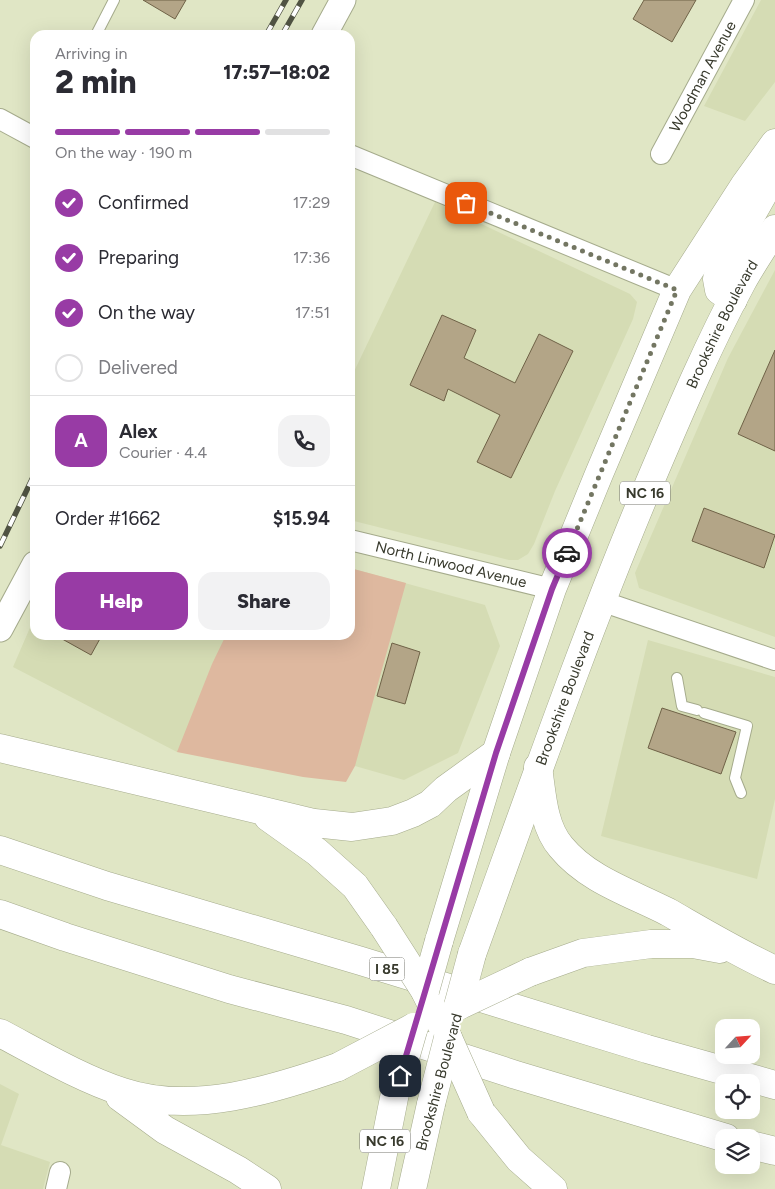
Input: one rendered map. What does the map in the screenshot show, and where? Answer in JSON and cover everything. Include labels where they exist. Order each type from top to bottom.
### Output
[{"type":"highway","name":"NC 16","points":[[425,991],[496,753],[552,589],[677,290],[744,186],[775,142]]},
{"type":"highway","points":[[733,300],[719,290],[717,285],[719,272],[775,173]]},
{"type":"highway","name":"Brookshire Boulevard","points":[[376,1189],[395,1093],[440,1022],[472,954],[538,767],[601,601],[676,418],[733,300],[775,229]]},
{"type":"highway","points":[[0,748],[314,823],[342,826],[392,821],[430,804],[446,789],[496,753]]},
{"type":"highway","points":[[538,767],[545,813],[554,837],[579,865],[601,879],[775,970]]},
{"type":"highway","points":[[253,808],[275,821],[317,852],[354,886],[384,927],[425,991],[481,1112],[519,1159],[552,1189]]},
{"type":"highway","name":"I 85","points":[[0,850],[107,886],[352,958],[647,1050],[775,1085]]},
{"type":"highway","points":[[0,914],[65,937],[228,989],[346,1020],[715,1135]]},
{"type":"highway","points":[[104,1086],[153,1099],[186,1102],[251,1093],[338,1067],[440,1022],[530,972],[583,953],[651,944],[693,944],[745,956]]},
{"type":"highway","name":"Brookshire Boulevard","points":[[412,1189],[431,1104],[440,1022]]},
{"type":"highway","points":[[0,1033],[104,1086],[166,1130],[238,1170],[267,1189]]},
{"type":"highway","points":[[760,1147],[775,1151]]},
{"type":"street","points":[[327,30],[343,0]]},
{"type":"street","name":"Woodman Avenue","points":[[660,154],[744,0]]},
{"type":"street","points":[[0,120],[30,135]]},
{"type":"street","points":[[355,157],[677,290]]},
{"type":"street","name":"North Linwood Avenue","points":[[355,541],[552,589]]},
{"type":"street","points":[[0,629],[30,573]]},
{"type":"street","points":[[601,601],[775,660]]},
{"type":"lane","points":[[99,30],[114,0]]},
{"type":"lane","points":[[677,678],[682,706],[747,726],[734,778],[741,794]]},
{"type":"shaded area","points":[[761,0],[775,0],[775,82],[745,121],[704,106]]},
{"type":"shaded area","points":[[435,202],[630,294],[637,302],[633,319],[555,491],[534,544],[528,554],[518,560],[509,560],[355,521],[355,370]]},
{"type":"shaded area","points":[[775,270],[775,637],[639,588],[635,573],[728,358]]},
{"type":"shaded area","points":[[355,569],[485,605],[500,646],[458,753],[404,780],[355,766],[177,752],[13,667],[30,628],[30,640],[355,640]]},
{"type":"shaded area","points":[[355,569],[406,583],[355,766],[346,782],[303,777],[177,752],[224,640],[355,640]]},
{"type":"shaded area","points":[[648,640],[775,677],[775,799],[757,879],[601,836]]},
{"type":"shaded area","points":[[0,1084],[19,1094],[1,1145],[50,1162],[43,1189],[0,1189]]},
{"type":"building","points":[[143,0],[186,0],[175,19]]},
{"type":"building","points":[[644,0],[696,0],[672,42],[633,19]]},
{"type":"building","points":[[442,315],[476,330],[464,358],[515,383],[539,334],[573,351],[511,478],[477,462],[500,415],[448,389],[444,401],[410,385]]},
{"type":"building","points":[[775,350],[775,451],[738,434]]},
{"type":"building","points":[[704,508],[775,535],[764,568],[692,541]]},
{"type":"building","points":[[64,640],[99,640],[91,655]]},
{"type":"building","points":[[392,643],[420,652],[405,704],[377,696]]},
{"type":"building","points":[[662,708],[736,732],[721,774],[648,748]]},
{"type":"railway","points":[[269,30],[286,0]]},
{"type":"railway","points":[[285,30],[302,0]]},
{"type":"railway","points":[[0,546],[30,483]]},
{"type":"way so far","points":[[466,203],[677,290],[567,553]]},
{"type":"route","points":[[400,1076],[496,753],[552,589],[567,553]]}]
